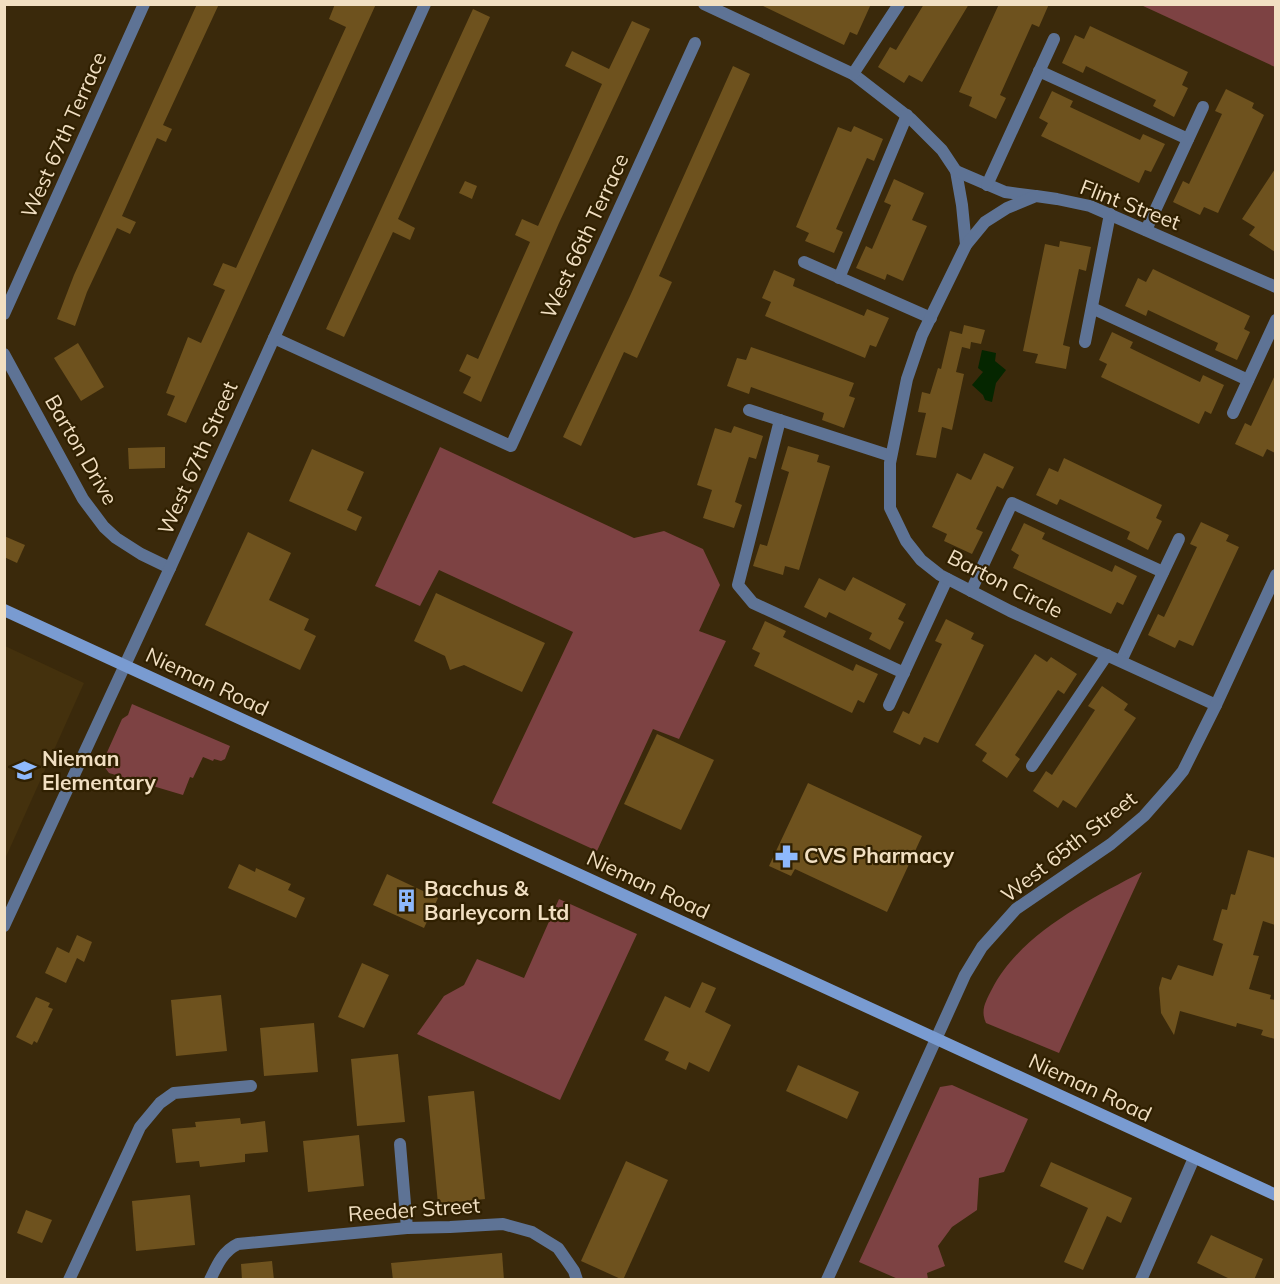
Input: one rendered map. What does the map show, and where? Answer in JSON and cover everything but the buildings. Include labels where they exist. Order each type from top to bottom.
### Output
[{"type":"main road","name":"Nieman Road","points":[[4,610],[1275,1195]]},
{"type":"street","name":"West 67th Terrace","points":[[4,314],[144,4]]},
{"type":"street","name":"West 67th Street","points":[[4,926],[170,568],[425,4]]},
{"type":"street","points":[[854,74],[898,4]]},
{"type":"street","points":[[712,7],[854,74],[907,115],[942,150],[956,171],[966,245]]},
{"type":"street","points":[[987,185],[1054,39]]},
{"type":"street","name":"West 66th Terrace","points":[[274,338],[511,446],[695,43]]},
{"type":"street","points":[[1039,71],[1188,139]]},
{"type":"street","points":[[1146,230],[1203,107]]},
{"type":"street","points":[[839,278],[907,115]]},
{"type":"street","name":"Flint Street","points":[[956,171],[1005,192],[1056,198],[1090,206],[1273,282]]},
{"type":"street","points":[[966,245],[985,222],[997,213],[1036,196]]},
{"type":"street","points":[[1085,342],[1110,214]]},
{"type":"street","name":"Barton Circle","points":[[966,245],[922,335],[907,379],[891,456],[890,508],[906,541],[921,560],[947,579],[1216,705]]},
{"type":"street","points":[[804,262],[931,318]]},
{"type":"street","points":[[1092,308],[1248,380]]},
{"type":"street","points":[[1233,413],[1275,320]]},
{"type":"street","name":"Barton Drive","points":[[4,354],[83,499],[104,527],[116,538],[141,554],[170,568]]},
{"type":"street","points":[[749,410],[891,456]]},
{"type":"street","points":[[780,420],[738,585],[753,603],[904,673]]},
{"type":"street","points":[[971,591],[1012,502],[1163,572]]},
{"type":"street","points":[[1121,661],[1179,539]]},
{"type":"street","name":"West 65th Street","points":[[827,1280],[935,1038],[965,975],[982,947],[1016,909],[1069,875],[1144,816],[1183,771],[1216,705],[1275,575]]},
{"type":"street","points":[[889,705],[947,579]]},
{"type":"street","points":[[1032,766],[1107,655]]},
{"type":"street","points":[[69,1280],[140,1127],[160,1103],[174,1093],[251,1086]]},
{"type":"street","points":[[400,1144],[407,1228]]},
{"type":"street","points":[[1141,1280],[1194,1158]]},
{"type":"street","name":"Reeder Street","points":[[210,1280],[222,1256],[238,1244],[407,1228],[503,1224],[532,1232],[558,1248],[574,1271],[577,1280]]},
{"type":"shaded area","points":[[1141,5],[1275,5],[1275,67]]},
{"type":"shaded area","points":[[982,350],[996,353],[995,361],[1006,370],[996,383],[992,402],[985,400],[972,385],[983,372],[978,368]]},
{"type":"shaded area","points":[[440,447],[634,538],[664,531],[703,549],[720,585],[699,631],[726,641],[679,739],[653,729],[597,851],[492,803],[573,632],[439,570],[420,606],[375,586]]},
{"type":"shaded area","name":"Nieman Elementary","points":[[5,646],[84,683],[5,859]]},
{"type":"shaded area","points":[[132,704],[230,746],[225,759],[221,761],[214,759],[213,761],[203,757],[193,778],[190,777],[183,795],[109,773],[103,765],[104,759],[122,719],[128,715]]},
{"type":"shaded area","points":[[1142,872],[1059,1053],[986,1023],[984,1006],[992,989],[1004,970],[1020,952],[1058,920]]},
{"type":"shaded area","points":[[559,899],[637,934],[560,1100],[417,1034],[444,996],[464,985],[477,959],[524,978]]},
{"type":"shaded area","points":[[952,1085],[1028,1119],[1004,1172],[979,1178],[977,1210],[952,1227],[938,1246],[945,1266],[927,1273],[928,1279],[898,1279],[859,1262],[940,1087]]},
{"type":"place","name":"Nieman Elementary","points":[[24,771]]},
{"type":"place","name":"CVS Pharmacy","points":[[786,856]]},
{"type":"place","name":"Bacchus & Barleycorn Ltd","points":[[406,901]]}]
